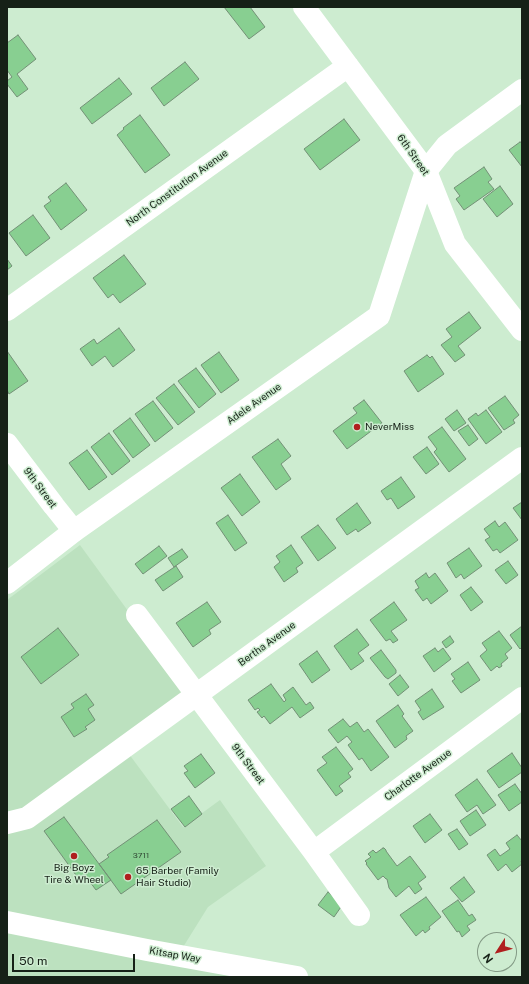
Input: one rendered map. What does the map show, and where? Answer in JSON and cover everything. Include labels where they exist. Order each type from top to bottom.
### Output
[{"type":"street","name":"6th Street","points":[[304,7],[426,171],[455,244],[522,330]]},
{"type":"street","name":"North Constitution Avenue","points":[[7,310],[348,66]]},
{"type":"street","points":[[426,171],[447,145],[522,90]]},
{"type":"street","name":"Adele Avenue","points":[[7,583],[74,531],[379,316],[426,171]]},
{"type":"street","name":"9th Street","points":[[7,444],[74,531]]},
{"type":"street","name":"Bertha Avenue","points":[[7,823],[27,818],[522,458]]},
{"type":"street","name":"9th Street","points":[[136,615],[314,852],[359,915]]},
{"type":"street","name":"Charlotte Avenue","points":[[314,852],[522,698]]},
{"type":"street","name":"Kitsap Way","points":[[7,922],[297,977]]},
{"type":"shaded area","points":[[80,545],[187,692],[25,809],[7,815],[7,600]]},
{"type":"shaded area","points":[[126,750],[183,827],[220,800],[266,866],[208,907],[180,952],[7,918],[7,827]]},
{"type":"shaded area","points":[[7,928],[274,977],[7,977]]},
{"type":"building","points":[[224,7],[250,7],[265,27],[249,39]]},
{"type":"building","points":[[18,35],[36,59],[17,74],[28,89],[17,97],[7,84],[7,81],[12,77],[7,70],[7,43]]},
{"type":"building","points":[[185,62],[199,79],[164,106],[151,88]]},
{"type":"building","points":[[119,78],[132,94],[92,124],[80,108]]},
{"type":"building","points":[[140,115],[170,155],[145,173],[117,135],[124,129],[123,128]]},
{"type":"building","points":[[344,119],[360,140],[320,170],[304,149]]},
{"type":"building","points":[[520,142],[522,143],[522,167],[509,150]]},
{"type":"building","points":[[484,167],[492,179],[488,182],[494,189],[464,210],[456,199],[460,196],[454,188]]},
{"type":"building","points":[[66,183],[87,210],[61,230],[44,206],[51,201],[48,197]]},
{"type":"building","points":[[500,186],[513,204],[497,217],[483,199]]},
{"type":"building","points":[[33,215],[50,238],[26,256],[9,233]]},
{"type":"building","points":[[124,255],[146,284],[120,303],[113,294],[108,298],[93,278]]},
{"type":"building","points":[[7,259],[12,266],[7,270]]},
{"type":"building","points":[[469,312],[481,328],[458,346],[465,355],[455,362],[441,345],[452,337],[446,329]]},
{"type":"building","points":[[119,328],[135,350],[113,367],[105,356],[92,366],[80,349],[94,339],[97,344]]},
{"type":"building","points":[[7,351],[28,381],[9,394],[7,390]]},
{"type":"building","points":[[219,352],[239,380],[221,393],[201,365]]},
{"type":"building","points":[[427,355],[430,358],[432,356],[444,374],[418,392],[404,371]]},
{"type":"building","points":[[196,368],[216,394],[199,408],[178,381]]},
{"type":"building","points":[[174,384],[195,412],[178,425],[156,398]]},
{"type":"building","points":[[505,396],[519,415],[513,420],[515,423],[504,430],[488,408]]},
{"type":"building","name":"NeverMiss","points":[[364,400],[382,423],[347,449],[333,431],[357,413],[353,408]]},
{"type":"building","points":[[153,401],[173,428],[155,442],[135,414]]},
{"type":"building","points":[[457,410],[466,423],[454,431],[445,419]]},
{"type":"building","points":[[486,410],[502,432],[486,444],[468,419],[476,413],[478,416]]},
{"type":"building","points":[[130,418],[150,445],[133,458],[113,431]]},
{"type":"building","points":[[468,425],[478,439],[469,446],[458,431]]},
{"type":"building","points":[[442,427],[466,459],[449,472],[434,452],[437,449],[428,437]]},
{"type":"building","points":[[109,433],[130,461],[112,475],[91,447]]},
{"type":"building","points":[[278,439],[291,456],[281,464],[291,479],[276,490],[252,457]]},
{"type":"building","points":[[427,447],[439,464],[426,474],[413,457]]},
{"type":"building","points":[[87,450],[107,477],[89,490],[69,463]]},
{"type":"building","points":[[240,474],[260,502],[242,516],[221,488]]},
{"type":"building","points":[[401,477],[415,497],[398,509],[391,498],[387,500],[381,491]]},
{"type":"building","points":[[522,502],[522,520],[513,508]]},
{"type":"building","points":[[357,503],[371,523],[358,532],[356,529],[347,535],[336,519]]},
{"type":"building","points":[[228,515],[247,543],[235,551],[216,523]]},
{"type":"building","points":[[495,521],[499,527],[505,522],[518,540],[500,553],[497,549],[493,551],[485,540],[490,537],[484,529]]},
{"type":"building","points":[[318,525],[336,548],[318,561],[301,537]]},
{"type":"building","points":[[291,545],[303,563],[296,568],[298,572],[284,582],[274,567],[280,562],[276,556]]},
{"type":"building","points":[[159,546],[167,556],[143,574],[135,564]]},
{"type":"building","points":[[469,548],[482,566],[464,579],[461,574],[456,578],[447,563]]},
{"type":"building","points":[[182,549],[188,557],[174,567],[168,558]]},
{"type":"building","points":[[508,561],[518,575],[506,584],[495,570]]},
{"type":"building","points":[[176,566],[183,577],[163,591],[155,580]]},
{"type":"building","points":[[426,573],[429,578],[435,573],[448,591],[431,604],[427,598],[423,601],[415,590],[419,588],[415,581]]},
{"type":"building","points":[[471,587],[483,602],[471,611],[460,595]]},
{"type":"building","points":[[207,602],[221,622],[209,630],[211,634],[193,647],[176,623]]},
{"type":"building","points":[[394,602],[407,620],[391,631],[398,640],[393,643],[390,639],[386,641],[370,620]]},
{"type":"building","points":[[522,626],[522,647],[520,649],[510,635]]},
{"type":"building","points":[[58,628],[79,655],[41,684],[21,657]]},
{"type":"building","points":[[357,629],[369,645],[358,653],[364,661],[351,670],[334,646]]},
{"type":"building","points":[[499,631],[512,648],[505,654],[508,658],[501,664],[502,666],[499,668],[497,666],[491,671],[480,656],[487,650],[482,643]]},
{"type":"building","points":[[450,636],[454,642],[446,648],[442,642]]},
{"type":"building","points":[[435,648],[438,652],[443,648],[451,659],[434,672],[423,656]]},
{"type":"building","points":[[381,650],[396,670],[396,673],[388,679],[370,658]]},
{"type":"building","points":[[317,651],[330,670],[312,683],[299,664]]},
{"type":"building","points":[[468,662],[480,680],[461,693],[452,681],[455,679],[451,674]]},
{"type":"building","points":[[400,675],[409,687],[398,696],[389,684]]},
{"type":"building","points":[[271,684],[284,702],[286,700],[283,695],[293,687],[306,705],[310,702],[314,708],[300,718],[292,707],[270,724],[264,716],[262,718],[257,712],[260,710],[258,708],[255,710],[248,700]]},
{"type":"building","points":[[432,689],[444,707],[423,720],[418,712],[421,710],[415,701]]},
{"type":"building","points":[[86,694],[94,705],[88,709],[95,720],[85,727],[87,729],[74,737],[61,717],[74,708],[71,704]]},
{"type":"building","points":[[398,705],[404,714],[402,716],[413,731],[406,736],[407,739],[395,748],[376,721]]},
{"type":"building","points":[[343,719],[350,727],[357,722],[364,732],[368,729],[389,757],[371,771],[362,758],[359,760],[348,745],[352,742],[347,736],[338,743],[328,730]]},
{"type":"building","points":[[336,747],[353,769],[348,773],[351,777],[339,786],[343,791],[336,796],[317,770],[327,763],[322,757]]},
{"type":"building","points":[[512,753],[522,768],[522,772],[499,788],[487,771]]},
{"type":"building","points":[[201,754],[215,773],[195,788],[184,773],[188,771],[184,766]]},
{"type":"building","points":[[477,779],[496,805],[483,814],[477,805],[467,812],[455,795]]},
{"type":"building","points":[[515,784],[522,794],[522,802],[509,811],[498,795]]},
{"type":"building","points":[[189,796],[202,814],[185,827],[171,809]]},
{"type":"building","points":[[476,810],[486,825],[470,836],[460,821]]},
{"type":"building","points":[[430,814],[442,830],[425,843],[413,826]]},
{"type":"building","points":[[64,817],[111,880],[96,890],[87,878],[81,882],[44,831]]},
{"type":"building","points":[[157,820],[181,852],[121,894],[99,864],[109,857],[107,855]]},
{"type":"building","points":[[457,829],[468,844],[459,850],[448,834]]},
{"type":"building","points":[[517,835],[522,841],[522,864],[512,872],[506,864],[498,871],[487,855],[495,849],[500,856],[510,849],[506,843]]},
{"type":"building","points":[[383,848],[397,866],[410,856],[426,877],[418,883],[422,889],[415,894],[409,886],[396,897],[389,888],[387,879],[383,876],[378,880],[365,861],[371,857],[368,854],[373,850],[376,853]]},
{"type":"building","points":[[464,877],[475,892],[462,902],[450,888]]},
{"type":"building","points":[[328,892],[343,904],[334,917],[318,905]]},
{"type":"building","points":[[426,897],[441,917],[429,927],[430,929],[425,933],[423,930],[416,936],[400,915]]},
{"type":"building","points":[[458,900],[469,916],[472,914],[476,920],[467,926],[470,930],[462,937],[459,931],[457,932],[442,911]]},
{"type":"place","name":"NeverMiss","points":[[357,427]]},
{"type":"place","name":"Big Boyz Tire & Wheel","points":[[74,856]]},
{"type":"place","name":"65 Barber (Family Hair Studio)","points":[[128,877]]}]
